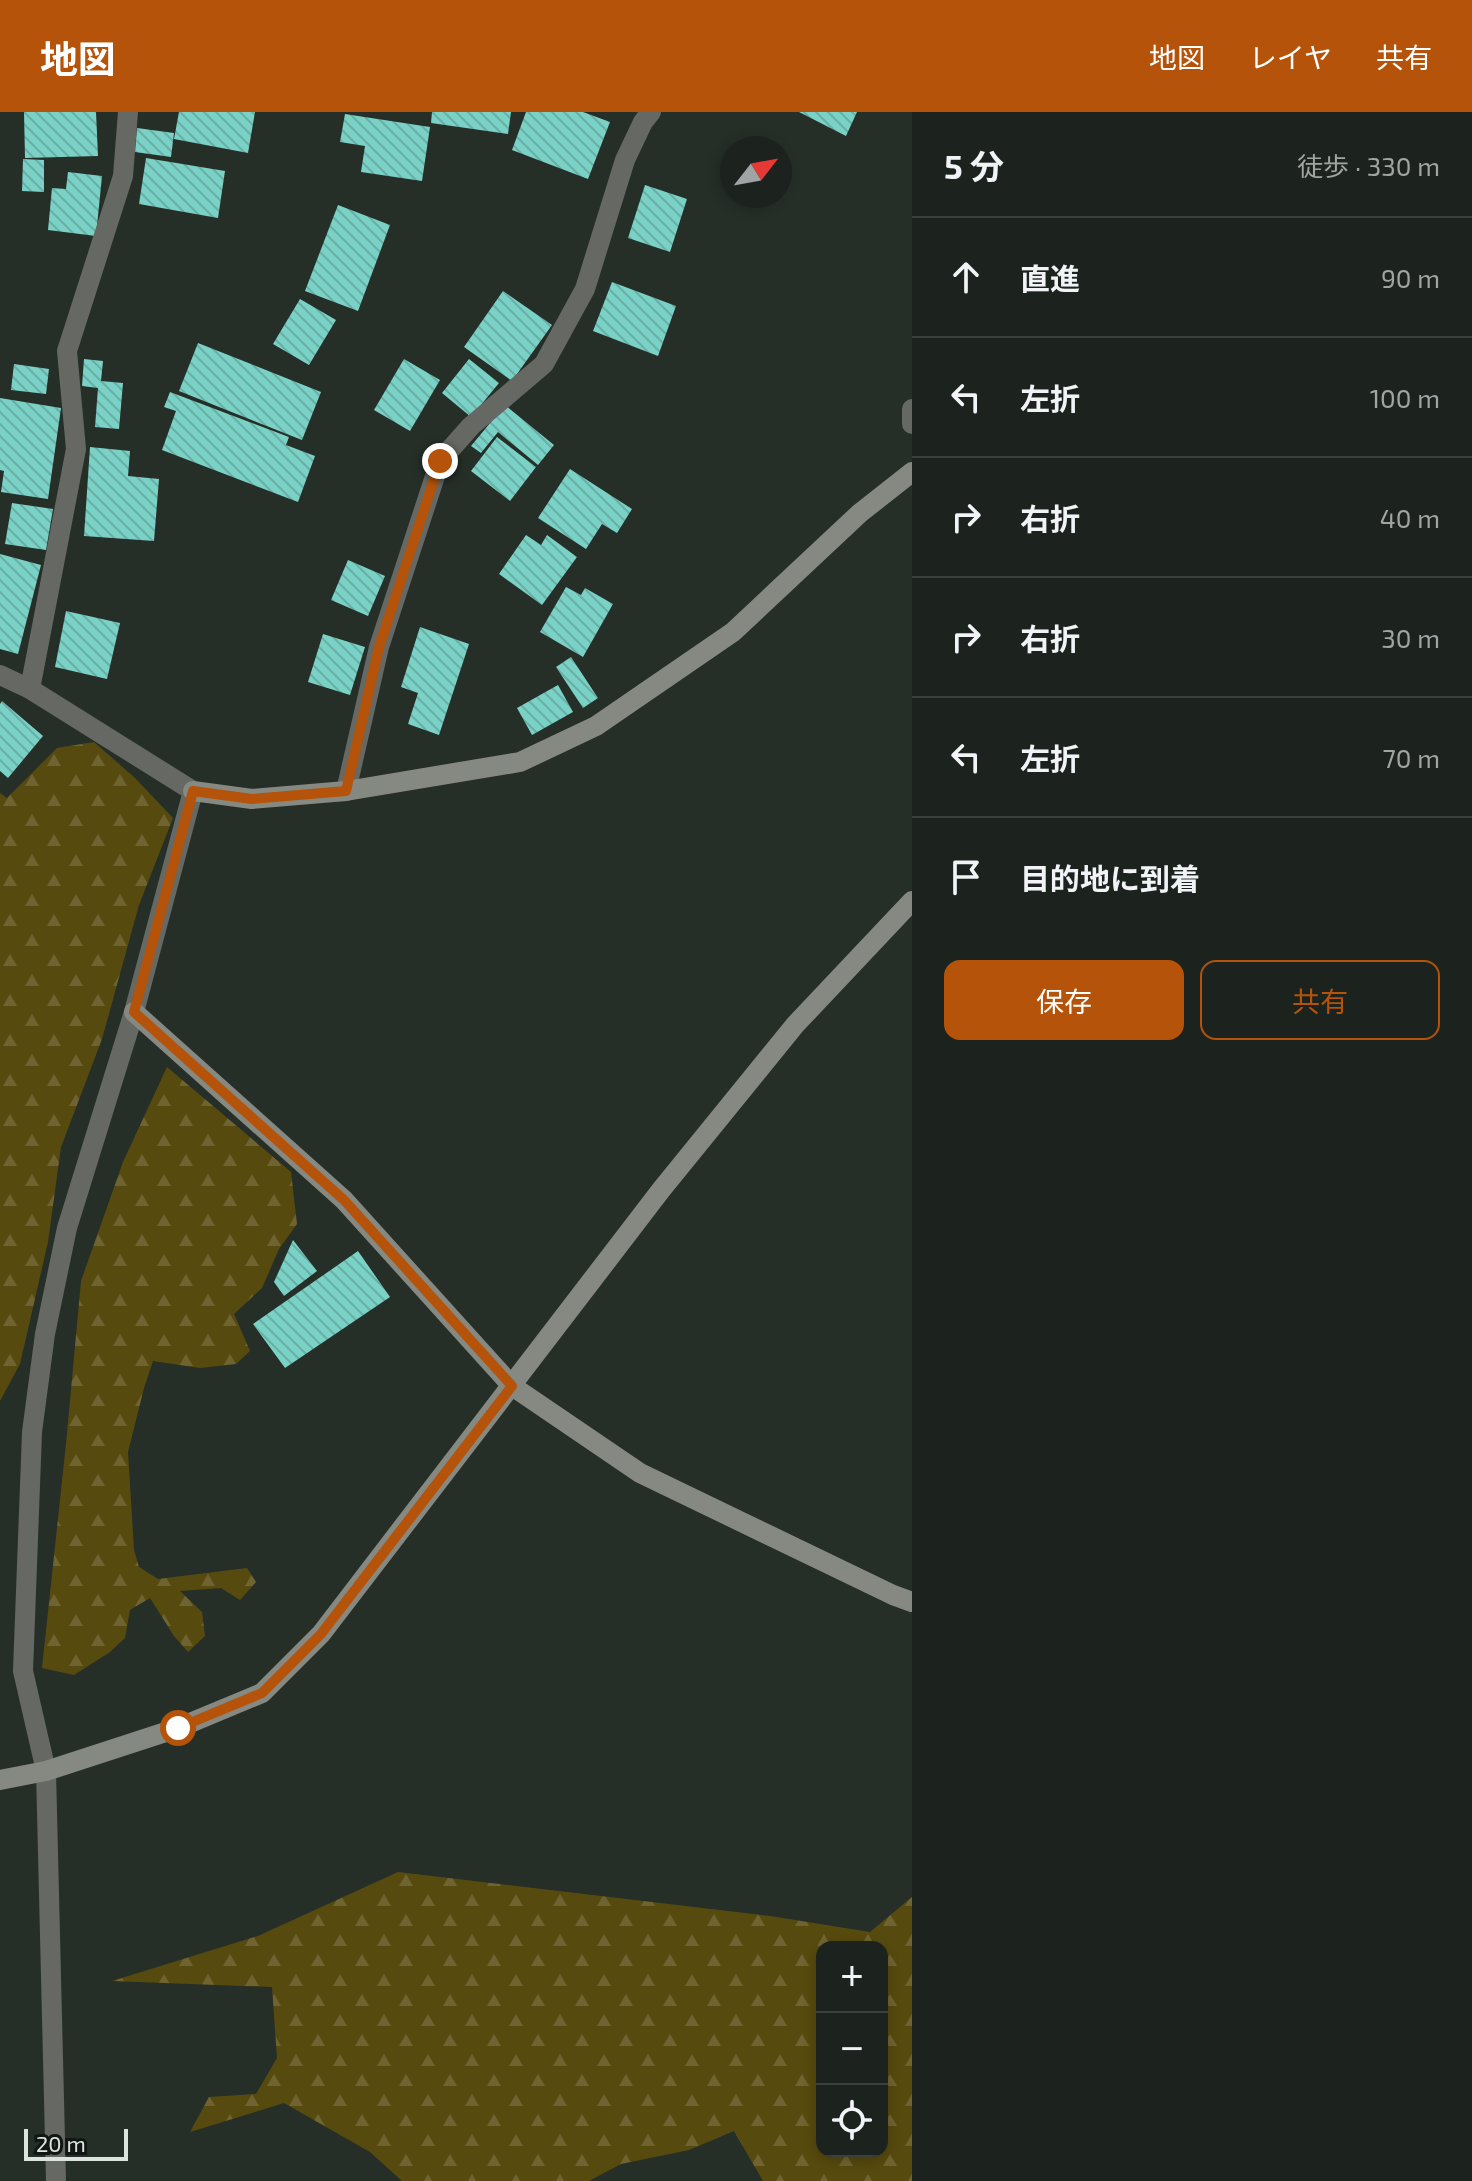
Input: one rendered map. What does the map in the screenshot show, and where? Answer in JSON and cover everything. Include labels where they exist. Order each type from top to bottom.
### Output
[{"type":"street","points":[[30,689],[76,449],[67,351],[123,176],[128,112]]},
{"type":"street","points":[[346,791],[379,647],[440,461],[471,426],[544,364],[585,289],[640,115]]},
{"type":"street","points":[[912,409],[912,424]]},
{"type":"street","points":[[0,675],[30,689],[193,791],[252,799],[346,791],[520,762],[596,726],[733,632],[860,513],[912,472]]},
{"type":"street","points":[[56,2181],[46,1771],[23,1671],[32,1432],[45,1334],[67,1228],[134,1012],[193,791]]},
{"type":"street","points":[[0,1780],[46,1771],[178,1728],[262,1693],[321,1634],[661,1190],[795,1025],[912,901]]},
{"type":"street","points":[[134,1012],[344,1200],[512,1386],[640,1473],[912,1602]]},
{"type":"green space","points":[[94,742],[135,778],[173,818],[139,905],[102,1039],[61,1147],[48,1242],[20,1364],[0,1401],[0,793],[7,798],[57,748]]},
{"type":"green space","points":[[167,1067],[291,1172],[297,1224],[279,1249],[262,1288],[234,1314],[250,1351],[236,1364],[200,1368],[153,1361],[128,1452],[134,1550],[139,1567],[158,1579],[247,1568],[256,1582],[240,1600],[221,1588],[180,1591],[202,1612],[205,1636],[188,1652],[150,1598],[130,1610],[125,1638],[110,1652],[74,1675],[42,1668],[81,1281],[123,1162]]},
{"type":"green space","points":[[398,1872],[770,1916],[870,1932],[912,1897],[912,2181],[763,2181],[734,2131],[689,2150],[621,2164],[589,2181],[402,2181],[370,2152],[284,2103],[190,2132],[209,2097],[256,2094],[277,2058],[272,1987],[112,1981],[258,1936]]},
{"type":"building","points":[[24,112],[96,112],[98,156],[25,158]]},
{"type":"building","points":[[179,112],[255,112],[248,153],[174,139]]},
{"type":"building","points":[[432,112],[511,112],[508,134],[431,123]]},
{"type":"building","points":[[526,112],[583,112],[610,122],[588,179],[512,150]]},
{"type":"building","points":[[799,112],[857,112],[846,136]]},
{"type":"building","points":[[345,114],[430,127],[422,181],[361,172],[365,146],[340,142]]},
{"type":"building","points":[[137,128],[174,133],[171,157],[135,152]]},
{"type":"building","points":[[146,158],[225,171],[218,218],[139,204]]},
{"type":"building","points":[[23,159],[44,160],[44,192],[22,191]]},
{"type":"building","points":[[68,172],[102,176],[96,236],[48,230],[52,188],[66,189]]},
{"type":"building","points":[[645,185],[687,199],[670,252],[628,238]]},
{"type":"building","points":[[338,205],[390,225],[358,311],[305,291]]},
{"type":"building","points":[[612,282],[676,306],[658,356],[593,331]]},
{"type":"building","points":[[503,291],[552,325],[512,381],[464,347]]},
{"type":"building","points":[[300,299],[336,320],[309,365],[273,344]]},
{"type":"building","points":[[198,343],[321,392],[302,440],[179,391]]},
{"type":"building","points":[[84,359],[103,361],[101,381],[123,383],[119,429],[95,427],[98,388],[82,386]]},
{"type":"building","points":[[404,359],[440,380],[410,431],[374,410]]},
{"type":"building","points":[[469,359],[499,383],[471,417],[442,393]]},
{"type":"building","points":[[14,364],[49,369],[46,394],[11,390]]},
{"type":"building","points":[[170,392],[289,437],[286,445],[315,456],[298,502],[162,450],[176,411],[164,407]]},
{"type":"building","points":[[0,398],[61,408],[48,499],[1,492],[4,471],[0,470]]},
{"type":"building","points":[[505,405],[554,445],[538,465],[498,432],[481,453],[471,446]]},
{"type":"building","points":[[497,437],[536,467],[510,501],[471,471]]},
{"type":"building","points":[[90,447],[130,451],[128,476],[159,479],[154,541],[84,536]]},
{"type":"building","points":[[570,469],[632,509],[617,533],[602,524],[586,549],[538,518]]},
{"type":"building","points":[[12,503],[53,509],[46,550],[5,544]]},
{"type":"building","points":[[526,535],[541,545],[547,535],[577,557],[542,605],[499,574]]},
{"type":"building","points":[[0,554],[41,565],[18,654],[0,649]]},
{"type":"building","points":[[348,560],[385,576],[368,616],[331,600]]},
{"type":"building","points":[[566,587],[581,595],[585,588],[613,604],[583,657],[540,632]]},
{"type":"building","points":[[66,611],[120,623],[107,679],[55,667]]},
{"type":"building","points":[[420,627],[469,644],[439,735],[408,724],[418,693],[401,687]]},
{"type":"building","points":[[323,634],[365,647],[350,695],[308,682]]},
{"type":"building","points":[[571,657],[598,698],[583,708],[556,667]]},
{"type":"building","points":[[558,685],[573,712],[532,735],[517,708]]},
{"type":"building","points":[[2,701],[43,736],[8,778],[0,771]]},
{"type":"building","points":[[293,1240],[317,1271],[284,1296],[274,1282]]},
{"type":"building","points":[[358,1251],[390,1297],[285,1368],[253,1324]]},
{"type":"route","points":[[178,1728],[262,1693],[321,1634],[512,1386],[344,1200],[134,1012],[193,791],[252,799],[346,791],[379,647],[440,461]]}]
